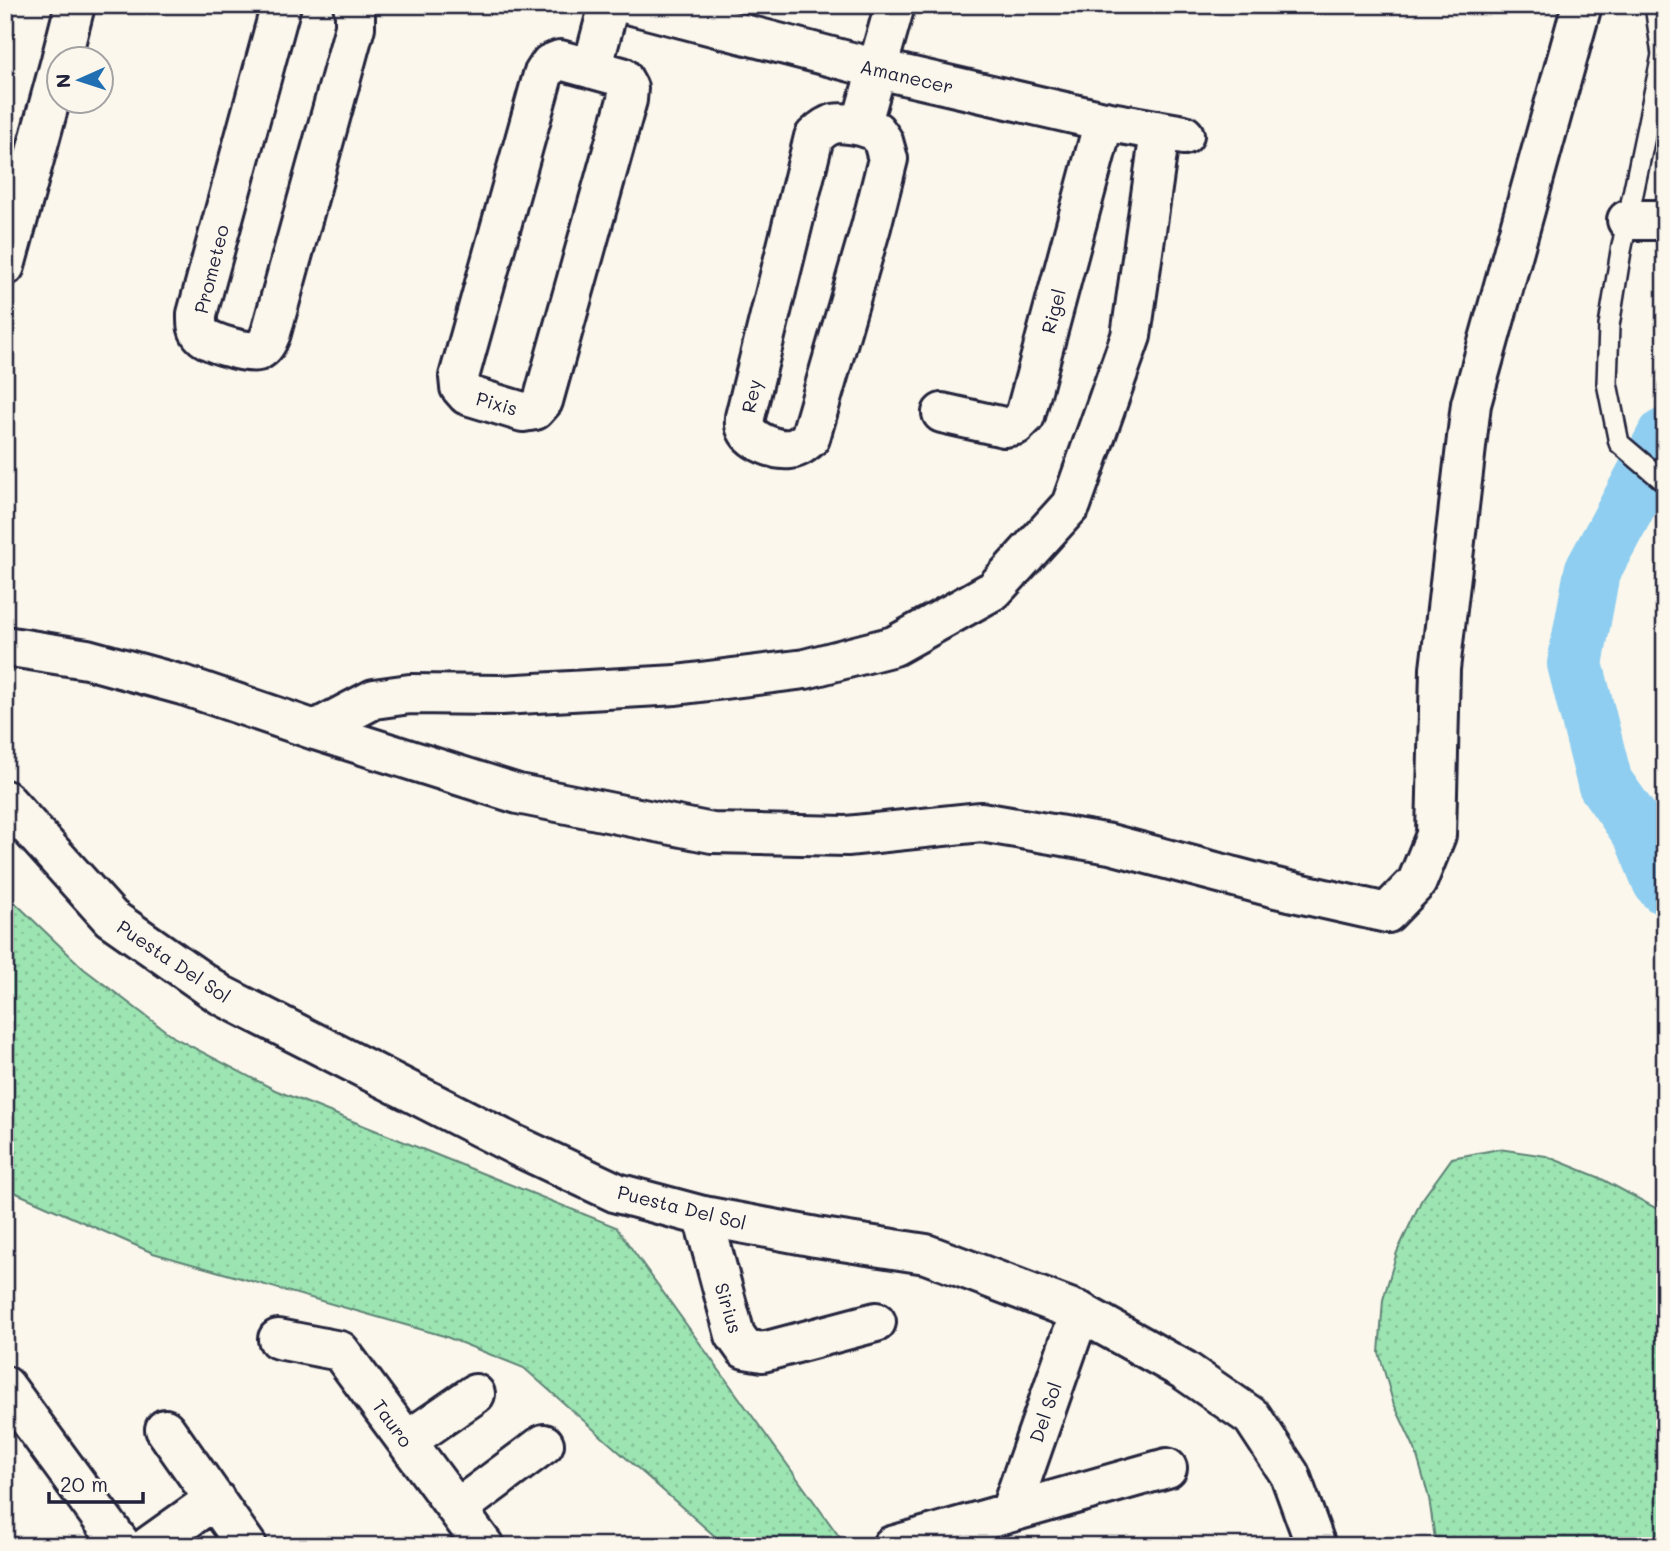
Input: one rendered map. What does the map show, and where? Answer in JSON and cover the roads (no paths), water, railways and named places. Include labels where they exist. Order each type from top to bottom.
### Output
[{"type":"street","points":[[64,46],[75,5]]},
{"type":"street","name":"Prometeo","points":[[281,5],[198,314],[197,326],[202,335],[211,341],[247,352],[257,351],[267,344],[355,27],[354,5]]},
{"type":"street","points":[[592,69],[609,5]]},
{"type":"street","points":[[861,126],[895,5]]},
{"type":"street","points":[[5,646],[99,663],[186,686],[314,730],[518,794],[712,833],[847,836],[981,822],[1110,844],[1276,888],[1387,913],[1417,883],[1436,835],[1440,669],[1471,404],[1582,5]]},
{"type":"street","name":"Amanecer","points":[[314,730],[374,699],[411,694],[500,695],[676,685],[805,669],[894,646],[994,590],[1070,505],[1131,337],[1172,134],[878,69],[651,8]]},
{"type":"street","name":"Pixis","points":[[561,60],[592,69],[622,77],[628,88],[627,100],[543,401],[535,410],[523,412],[467,395],[460,387],[459,377],[543,75],[550,64],[561,60]]},
{"type":"street","points":[[5,266],[46,114]]},
{"type":"street","name":"Rigel","points":[[942,413],[1004,427],[1016,425],[1025,416],[1104,121]]},
{"type":"street","name":"Rey","points":[[841,122],[861,126],[876,131],[883,141],[888,159],[871,227],[810,438],[788,449],[772,446],[755,440],[746,429],[744,417],[814,137],[826,125],[841,122]]},
{"type":"street","points":[[1627,220],[1665,220]]},
{"type":"street","name":"Puesta Del Sol","points":[[5,800],[111,918],[221,995],[517,1146],[617,1193],[703,1216],[926,1254],[1080,1312],[1184,1370],[1252,1417],[1290,1475],[1316,1546]]},
{"type":"street","name":"Sirius","points":[[703,1216],[734,1335],[745,1349],[763,1352],[876,1322]]},
{"type":"street","name":"Del Sol","points":[[1010,1512],[1080,1312]]},
{"type":"street","name":"Tauro","points":[[278,1339],[340,1351],[484,1546]]},
{"type":"street","points":[[5,1386],[122,1546]]},
{"type":"street","points":[[407,1441],[475,1394]]},
{"type":"street","points":[[165,1429],[247,1546]]},
{"type":"street","points":[[457,1509],[544,1444]]},
{"type":"street","points":[[892,1546],[1167,1468]]},
{"type":"street","points":[[149,1546],[215,1499]]},
{"type":"lane","points":[[1655,5],[1662,55],[1608,326],[1607,383],[1619,443],[1665,482]]},
{"type":"waterway","points":[[1665,436],[1592,572],[1575,664],[1605,783],[1641,834],[1665,887]]}]
